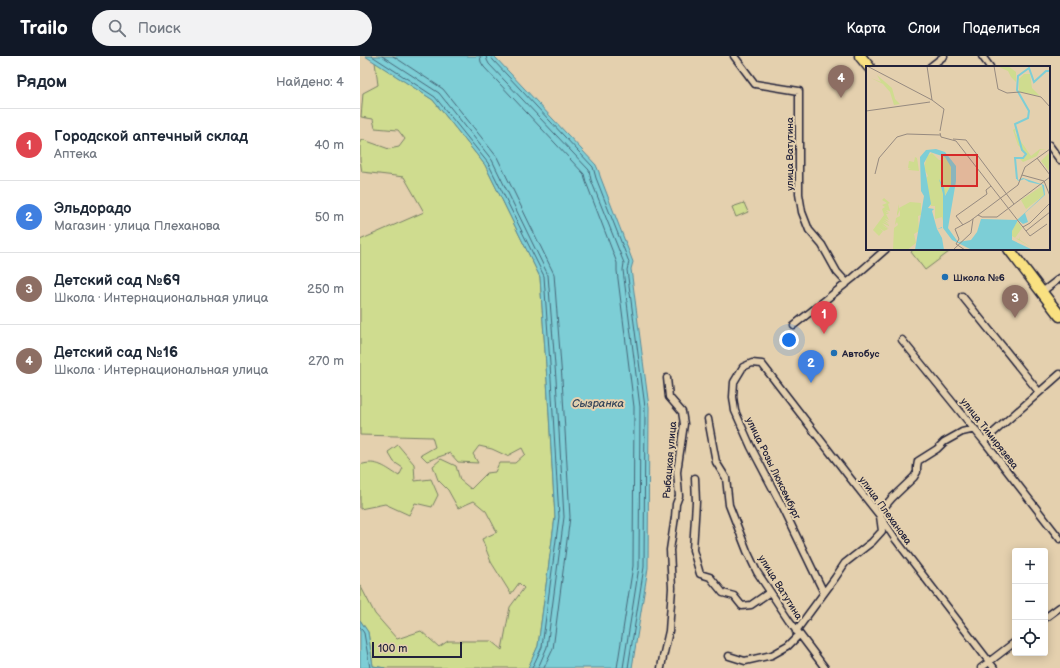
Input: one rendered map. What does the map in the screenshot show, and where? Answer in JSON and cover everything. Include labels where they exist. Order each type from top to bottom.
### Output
[{"type":"main road","points":[[860,56],[868,66]]},
{"type":"main road","points":[[1010,250],[1060,316]]},
{"type":"street","name":"улица Ватутина","points":[[734,56],[755,84],[799,90],[800,194],[802,212],[809,230],[822,245],[837,272],[847,283]]},
{"type":"street","points":[[931,66],[944,56]]},
{"type":"street","points":[[982,56],[989,66]]},
{"type":"street","points":[[1050,146],[1060,160]]},
{"type":"street","points":[[794,325],[847,283],[885,250]]},
{"type":"street","points":[[1042,292],[1060,278]]},
{"type":"street","points":[[962,296],[1039,392]]},
{"type":"street","name":"улица Тимирязева","points":[[902,340],[975,429],[1060,539]]},
{"type":"street","name":"улица Розы Люксембург","points":[[762,364],[752,363],[743,367],[734,382],[733,397],[735,411],[824,593]]},
{"type":"street","name":"улица Плеханова","points":[[762,364],[880,516],[994,668]]},
{"type":"street","points":[[984,441],[1060,374]]},
{"type":"street","name":"Рыбацкая улица","points":[[661,668],[669,631],[672,588],[670,550],[676,504],[679,496],[677,472],[684,424],[682,412],[669,397],[667,378]]},
{"type":"street","name":"улица Ватутина","points":[[708,419],[716,462],[726,478],[730,505],[747,551],[757,572],[770,592],[798,633],[825,668]]},
{"type":"street","points":[[729,656],[745,661],[772,655],[788,646],[845,563],[872,542],[882,531],[880,516],[892,498],[914,477],[917,472],[918,461],[937,449],[944,442],[962,432],[975,429]]},
{"type":"street","points":[[695,478],[696,502],[693,550],[700,574],[710,577],[723,593],[734,596],[742,606],[751,605],[770,592]]},
{"type":"street","points":[[1048,616],[1060,607]]},
{"type":"street","points":[[981,668],[1012,644]]},
{"type":"green space","points":[[375,62],[433,100],[485,165],[540,277],[555,517],[538,646],[528,668],[385,668],[373,666],[368,632],[360,620],[360,585],[375,614],[397,639],[421,631],[439,647],[448,641],[491,641],[502,650],[510,607],[524,588],[519,583],[511,594],[491,562],[482,539],[497,532],[486,511],[474,501],[458,508],[448,490],[438,480],[433,466],[441,459],[456,466],[460,480],[471,489],[487,473],[495,472],[499,463],[515,463],[525,454],[522,448],[507,456],[492,449],[479,446],[473,454],[478,463],[458,462],[450,453],[427,461],[421,455],[435,447],[432,437],[360,435],[360,240],[424,212],[404,177],[362,172],[360,160],[360,141],[364,140],[389,149],[399,147],[405,139],[398,130],[375,128],[373,119],[361,117],[363,93],[378,85]]},
{"type":"green space","points":[[744,203],[748,212],[736,217],[732,207]]},
{"type":"green space","points":[[913,250],[952,250],[925,270],[911,252]]},
{"type":"green space","points":[[398,445],[414,464],[415,481],[431,479],[438,495],[432,507],[415,503],[409,515],[385,504],[360,509],[360,465],[371,463],[381,465],[399,476],[403,468],[394,462],[388,452]]},
{"type":"water","name":"Сызранка","points":[[365,56],[494,56],[596,165],[633,262],[631,269],[649,407],[648,568],[632,668],[528,668],[538,646],[555,517],[540,277],[485,165],[433,100]]},
{"type":"water","points":[[360,620],[368,632],[373,666],[385,668],[360,668]]},
{"type":"place","name":"Детский сад №16","points":[[841,98]]},
{"type":"place","name":"Школа №6","points":[[945,277]]},
{"type":"place","name":"Детский сад №69","points":[[1015,318]]},
{"type":"place","name":"Городской аптечный склад","points":[[824,334]]},
{"type":"place","name":"Автобус","points":[[834,353]]},
{"type":"place","name":"Эльдорадо","points":[[811,383]]}]
